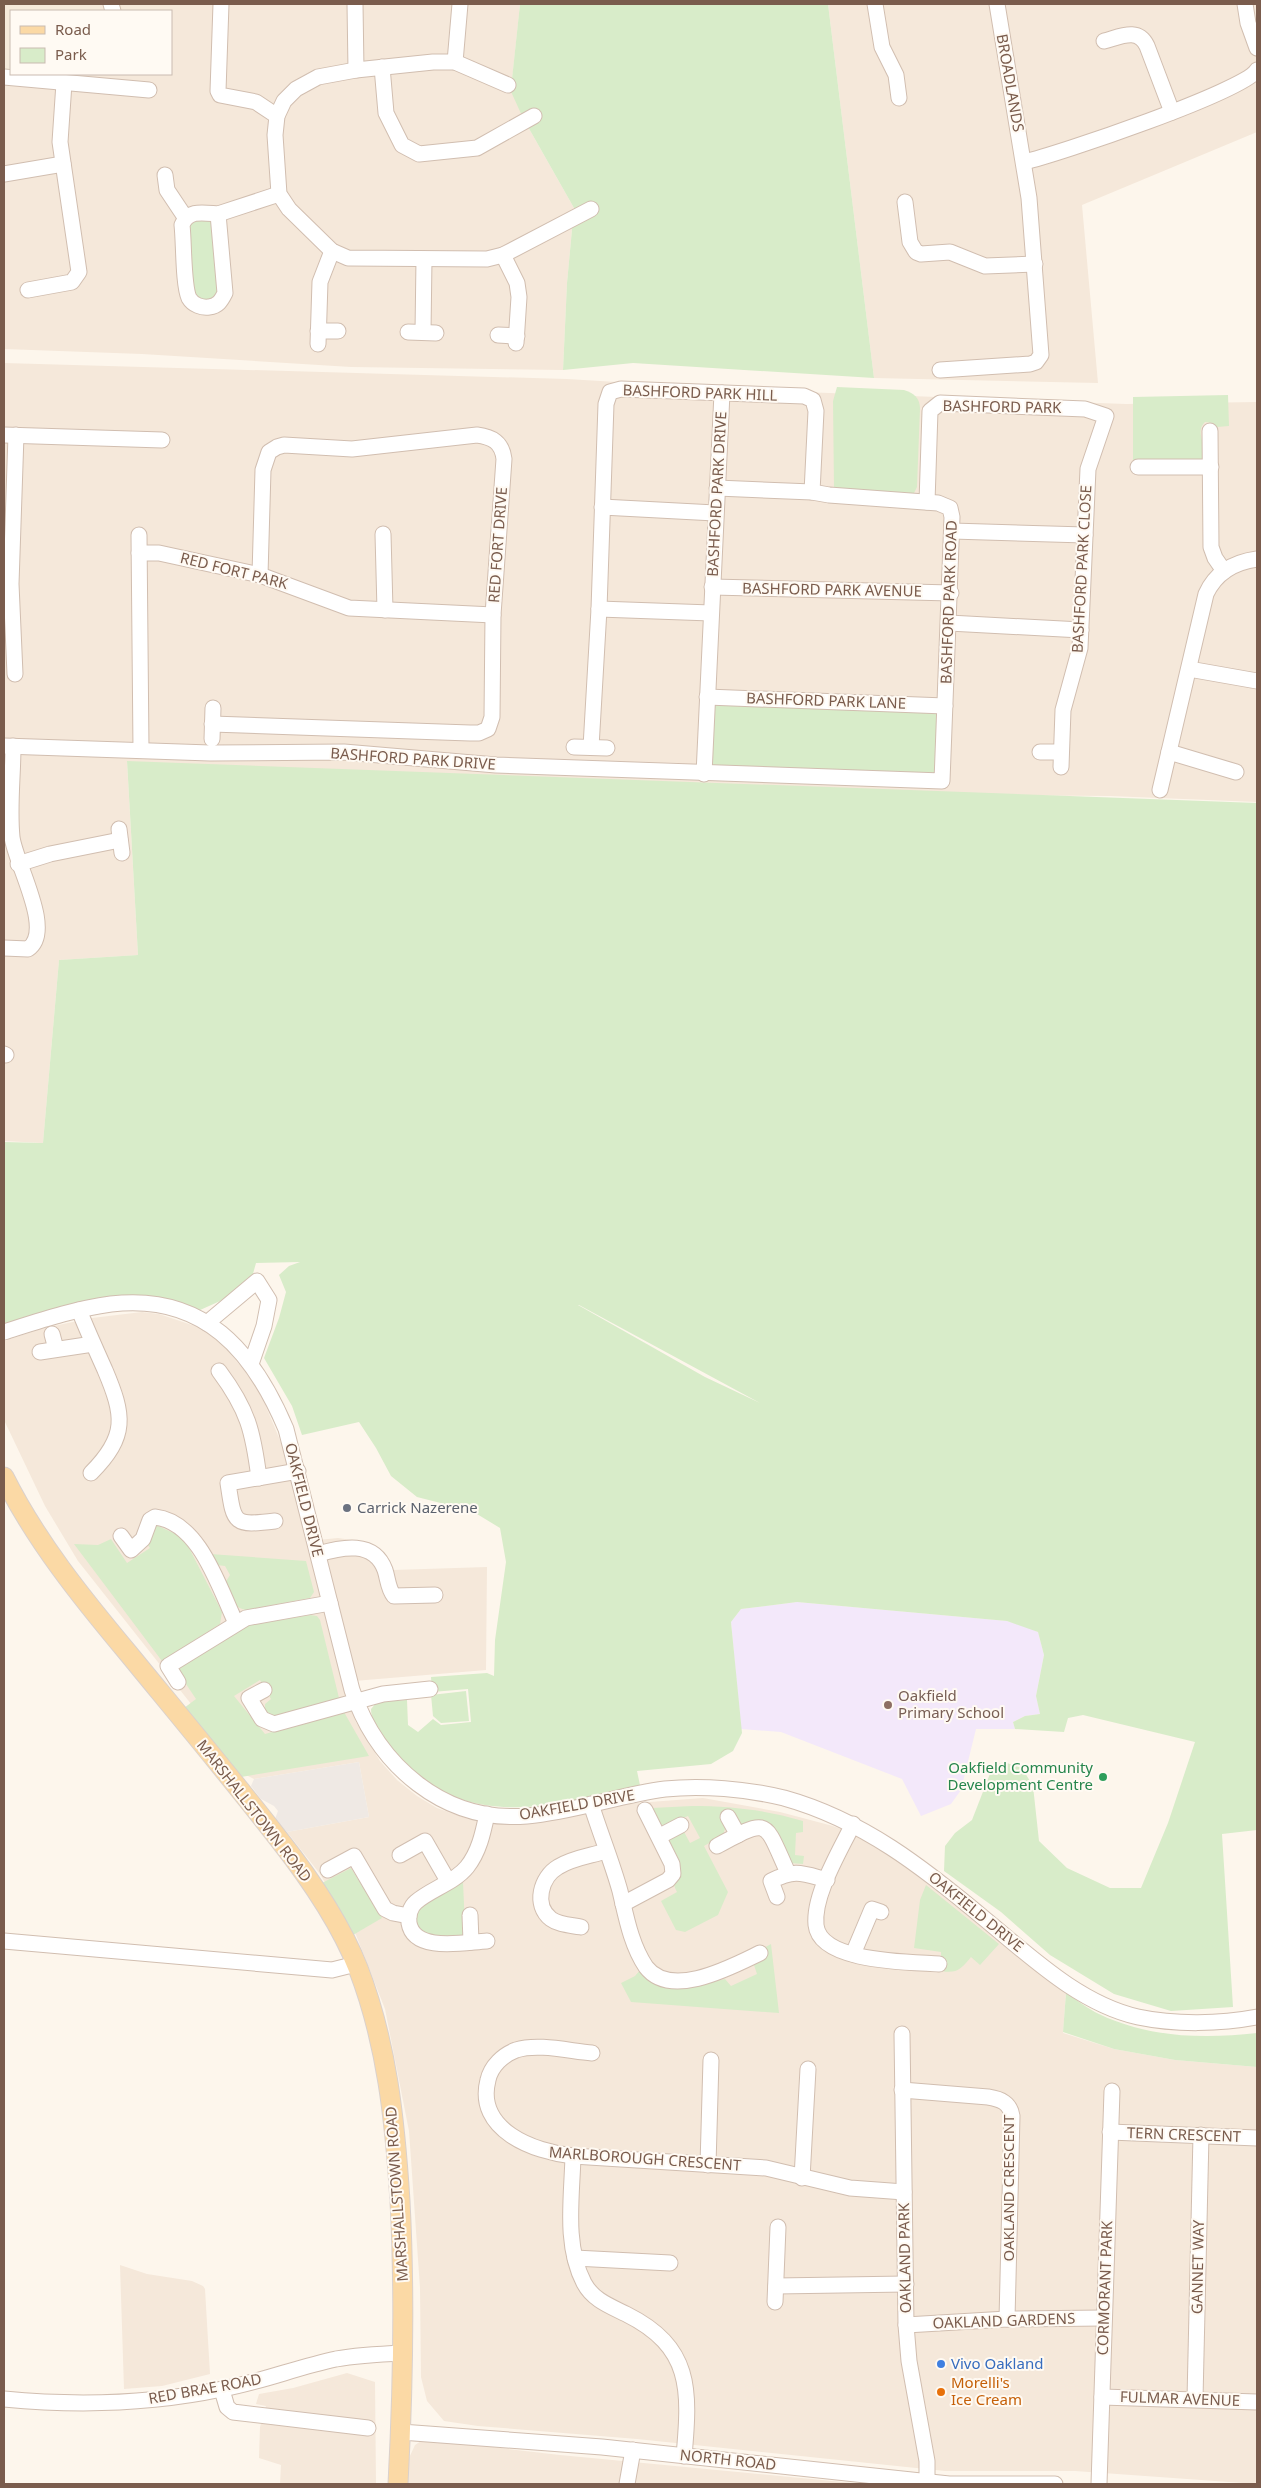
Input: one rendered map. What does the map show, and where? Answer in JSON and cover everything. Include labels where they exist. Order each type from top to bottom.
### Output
[{"type":"main road","name":"MARSHALLSTOWN ROAD","points":[[4,1477],[48,1548],[100,1620],[280,1841],[316,1892],[356,1964],[381,2040],[389,2086],[398,2176],[403,2268],[404,2353],[398,2484]]},
{"type":"street","points":[[221,4],[218,91],[220,96],[256,102],[277,116]]},
{"type":"street","points":[[355,4],[356,70]]},
{"type":"street","points":[[455,62],[460,4]]},
{"type":"street","points":[[875,4],[882,47],[893,66],[900,98]]},
{"type":"street","name":"BROADLANDS","points":[[940,370],[1030,364],[1038,360],[1042,350],[1024,162],[997,4]]},
{"type":"street","points":[[1245,4],[1248,23],[1257,48]]},
{"type":"street","points":[[1104,41],[1132,34],[1142,38],[1147,46],[1172,112]]},
{"type":"street","points":[[508,85],[455,62],[433,62],[382,67],[318,77],[296,89],[284,101],[277,116],[275,135],[280,194],[289,209],[332,251],[348,258],[487,259],[503,255],[591,209]]},
{"type":"street","points":[[382,67],[386,113],[402,145],[419,154],[477,148],[534,116]]},
{"type":"street","points":[[1024,162],[1054,154],[1172,112],[1248,80],[1257,70]]},
{"type":"street","points":[[4,78],[64,82],[114,80],[149,90]]},
{"type":"street","points":[[28,290],[70,282],[78,275],[79,266],[63,164],[60,128],[64,82]]},
{"type":"street","points":[[4,174],[63,164]]},
{"type":"street","points":[[164,175],[167,190],[185,217]]},
{"type":"street","points":[[218,214],[225,293],[221,301],[215,306],[204,308],[194,303],[188,292],[182,224],[185,217],[191,214],[218,214],[280,194]]},
{"type":"street","points":[[905,202],[908,236],[916,252],[926,254],[950,252],[985,266],[1035,264]]},
{"type":"street","points":[[332,251],[320,282],[318,337],[338,332]]},
{"type":"street","points":[[498,336],[516,340],[519,297],[517,283],[503,255]]},
{"type":"street","points":[[422,332],[424,260]]},
{"type":"street","name":"BASHFORD PARK HILL","points":[[591,747],[599,609],[606,404],[610,392],[621,389],[804,396],[813,400],[816,411],[812,492]]},
{"type":"street","name":"BASHFORD PARK DRIVE","points":[[704,774],[722,393]]},
{"type":"street","name":"BASHFORD PARK","points":[[927,502],[930,411],[940,403],[1086,409],[1106,416]]},
{"type":"street","name":"BASHFORD PARK CLOSE","points":[[1040,752],[1061,760],[1063,710],[1080,648],[1088,469],[1106,416]]},
{"type":"street","points":[[1210,432],[1211,547],[1215,558],[1224,571]]},
{"type":"street","points":[[16,674],[11,584],[10,435],[162,440]]},
{"type":"street","name":"RED FORT DRIVE","points":[[213,708],[212,731],[470,733],[486,731],[490,726],[492,717],[493,615],[504,459],[500,444],[486,436],[469,436],[352,449],[284,445],[272,449],[266,456],[263,470],[260,574]]},
{"type":"street","points":[[1138,467],[1211,467]]},
{"type":"street","name":"BASHFORD PARK ROAD","points":[[717,488],[812,492],[946,504],[950,508],[952,531],[951,593],[942,781]]},
{"type":"street","points":[[602,507],[715,513]]},
{"type":"street","points":[[952,531],[1085,535]]},
{"type":"street","points":[[383,534],[385,610]]},
{"type":"street","points":[[139,535],[141,750]]},
{"type":"street","name":"RED FORT PARK","points":[[139,552],[159,553],[260,574],[346,608],[493,615]]},
{"type":"street","points":[[1160,790],[1206,594],[1214,580],[1224,571],[1239,563],[1257,559]]},
{"type":"street","name":"BASHFORD PARK AVENUE","points":[[712,587],[951,593]]},
{"type":"street","points":[[599,609],[711,613]]},
{"type":"street","points":[[949,623],[1081,630]]},
{"type":"street","points":[[1189,669],[1257,681]]},
{"type":"street","name":"BASHFORD PARK LANE","points":[[707,697],[945,706]]},
{"type":"street","points":[[4,948],[28,949],[33,944],[36,934],[34,902],[18,864],[12,836],[8,746]]},
{"type":"street","name":"BASHFORD PARK DRIVE","points":[[8,746],[210,752],[344,752],[496,765],[704,774],[942,781]]},
{"type":"street","points":[[574,747],[607,748]]},
{"type":"street","points":[[1169,752],[1236,772]]},
{"type":"street","points":[[18,864],[50,854],[120,841]]},
{"type":"street","points":[[207,1323],[257,1281],[269,1300],[264,1326],[251,1364]]},
{"type":"street","name":"OAKFIELD DRIVE","points":[[4,1332],[79,1310],[112,1304],[167,1307],[207,1323],[226,1336],[251,1364],[273,1398],[286,1429],[356,1702],[368,1729],[380,1746],[411,1780],[448,1803],[487,1814],[527,1816],[667,1789],[715,1789],[782,1798],[853,1824],[877,1837],[912,1861],[1067,1983],[1110,2006],[1138,2017],[1169,2020],[1207,2022],[1257,2017]]},
{"type":"street","points":[[79,1310],[117,1400],[120,1422],[112,1450],[91,1473]]},
{"type":"street","points":[[40,1352],[54,1342],[93,1344]]},
{"type":"street","points":[[219,1371],[245,1411],[251,1427],[259,1478]]},
{"type":"street","points":[[275,1521],[242,1523],[234,1514],[228,1484],[298,1471]]},
{"type":"street","points":[[121,1536],[131,1550],[143,1539],[150,1520],[156,1517],[171,1522],[186,1531],[203,1553],[236,1623]]},
{"type":"street","points":[[318,1554],[344,1547],[361,1548],[372,1553],[382,1562],[394,1596],[435,1595]]},
{"type":"street","points":[[178,1682],[168,1666],[236,1623],[256,1616],[330,1603]]},
{"type":"street","points":[[264,1690],[249,1698],[262,1719],[270,1724],[383,1694],[430,1689]]},
{"type":"street","points":[[591,1804],[630,1930],[645,1964],[652,1972],[665,1978],[680,1981],[701,1978],[760,1953]]},
{"type":"street","points":[[623,1904],[665,1882],[672,1875],[673,1866],[646,1810]]},
{"type":"street","points":[[487,1814],[479,1847],[471,1862],[461,1873],[416,1902],[409,1916],[412,1933],[422,1941],[437,1943],[487,1941]]},
{"type":"street","points":[[728,1817],[738,1835]]},
{"type":"street","points":[[853,1824],[827,1880],[816,1912],[817,1932],[826,1944],[853,1954],[892,1962],[940,1964]]},
{"type":"street","points":[[660,1836],[681,1825]]},
{"type":"street","points":[[717,1846],[754,1827],[766,1829],[771,1834],[788,1873]]},
{"type":"street","points":[[400,1855],[425,1841],[448,1882]]},
{"type":"street","points":[[581,1927],[560,1923],[549,1917],[541,1897],[542,1885],[548,1874],[567,1862],[606,1851]]},
{"type":"street","points":[[328,1870],[354,1856],[384,1908],[393,1913],[409,1916]]},
{"type":"street","points":[[777,1897],[771,1881],[788,1873],[796,1872],[827,1880]]},
{"type":"street","points":[[853,1954],[871,1909]]},
{"type":"street","points":[[470,1915],[471,1942]]},
{"type":"street","points":[[4,1941],[332,1970],[356,1964]]},
{"type":"street","name":"OAKLAND PARK","points":[[902,2034],[906,2325],[909,2361],[927,2461],[927,2481]]},
{"type":"street","name":"MARLBOROUGH CRESCENT","points":[[592,2053],[535,2048],[516,2050],[499,2060],[488,2080],[486,2094],[489,2110],[504,2130],[531,2148],[573,2156],[766,2168],[850,2188],[904,2192]]},
{"type":"street","points":[[708,2165],[712,2060]]},
{"type":"street","points":[[802,2178],[808,2069]]},
{"type":"street","name":"OAKLAND CRESCENT","points":[[902,2090],[988,2097],[1001,2100],[1010,2107],[1012,2116],[1007,2320]]},
{"type":"street","name":"CORMORANT PARK","points":[[1099,2484],[1112,2091]]},
{"type":"street","name":"TERN CRESCENT","points":[[1110,2132],[1257,2138]]},
{"type":"street","name":"GANNET WAY","points":[[1195,2399],[1201,2135]]},
{"type":"street","points":[[573,2156],[571,2225],[575,2258],[584,2283],[593,2295],[647,2326],[665,2340],[676,2355],[683,2376],[686,2406],[684,2456]]},
{"type":"street","points":[[775,2302],[778,2228]]},
{"type":"street","points":[[575,2258],[670,2263]]},
{"type":"street","points":[[776,2286],[906,2284]]},
{"type":"street","name":"OAKLAND GARDENS","points":[[906,2325],[1103,2318]]},
{"type":"street","name":"RED BRAE ROAD","points":[[4,2399],[86,2403],[138,2401],[222,2390],[361,2354],[404,2353]]},
{"type":"street","points":[[222,2390],[227,2407],[233,2412],[368,2428]]},
{"type":"street","name":"FULMAR AVENUE","points":[[1102,2397],[1257,2402]]},
{"type":"street","name":"NORTH ROAD","points":[[401,2432],[633,2450],[949,2484],[1055,2484]]},
{"type":"street","points":[[628,2484],[633,2450]]},
{"type":"shaded area","points":[[4,4],[520,4],[512,80],[523,118],[574,208],[567,283],[563,370],[351,367],[142,354],[4,349]]},
{"type":"shaded area","points":[[828,4],[1257,4],[1257,132],[1082,205],[1098,383],[874,378]]},
{"type":"shaded area","points":[[4,363],[567,379],[749,390],[1126,404],[1257,402],[1257,802],[1110,796],[1000,795],[127,762],[138,955],[59,960],[43,1143],[4,1141]]},
{"type":"shaded area","points":[[142,1312],[159,1314],[201,1328],[220,1342],[257,1385],[282,1445],[308,1541],[338,1538],[366,1542],[385,1553],[393,1570],[487,1567],[486,1670],[342,1682],[356,1722],[380,1761],[397,1780],[417,1796],[437,1808],[468,1819],[497,1824],[530,1824],[623,1804],[703,1798],[780,1812],[833,1826],[874,1842],[1066,1993],[1063,2033],[1114,2049],[1175,2060],[1257,2067],[1257,2484],[1075,2471],[945,2471],[637,2439],[478,2426],[444,2421],[427,2401],[421,2377],[420,2288],[409,2131],[385,2009],[356,1935],[320,1874],[287,1832],[369,1817],[359,1762],[254,1779],[248,1776],[78,1561],[45,1506],[4,1420],[4,1341],[44,1328],[92,1318]]},
{"type":"shaded area","name":"Oakfield Primary School","points":[[797,1602],[1007,1621],[1038,1632],[1044,1655],[1036,1696],[1040,1714],[1025,1716],[1013,1722],[1015,1729],[976,1729],[961,1790],[951,1804],[921,1816],[902,1779],[781,1732],[741,1729],[731,1622],[741,1609]]},
{"type":"shaded area","points":[[359,1762],[369,1817],[287,1832],[275,1819],[278,1811],[274,1806],[261,1799],[251,1786],[254,1779]]},
{"type":"shaded area","points":[[120,2265],[147,2274],[192,2281],[203,2286],[205,2289],[210,2374],[162,2386],[124,2389]]},
{"type":"shaded area","points":[[347,2373],[375,2382],[376,2484],[280,2484],[281,2465],[259,2458],[260,2427],[266,2406],[256,2404],[259,2394],[293,2388]]},
{"type":"shaded area","points":[[424,2439],[560,2455],[863,2484],[408,2484],[409,2458],[415,2445]]},
{"type":"green space","points":[[520,4],[828,4],[874,378],[633,363],[563,370],[567,283],[574,208],[523,118],[508,85],[512,79]]},
{"type":"green space","points":[[208,219],[211,222],[219,289],[213,300],[201,301],[193,291],[190,223],[193,220]]},
{"type":"green space","points":[[837,387],[904,390],[913,394],[918,399],[920,409],[917,487],[914,493],[909,495],[834,489],[833,401]]},
{"type":"green space","points":[[1228,395],[1229,426],[1217,427],[1213,423],[1205,422],[1202,426],[1201,435],[1205,454],[1204,459],[1199,461],[1133,460],[1133,397]]},
{"type":"green space","points":[[707,697],[945,706],[942,781],[704,774]]},
{"type":"green space","points":[[127,761],[1257,803],[1257,1830],[1222,1834],[1233,2007],[1171,2011],[1114,1994],[1050,1955],[1001,1912],[944,1871],[945,1846],[955,1833],[972,1820],[993,1766],[1004,1762],[1022,1768],[1033,1786],[1039,1841],[1067,1868],[1110,1888],[1141,1888],[1168,1823],[1195,1742],[1083,1715],[1068,1718],[1064,1732],[1015,1729],[1013,1722],[1025,1716],[1040,1714],[1036,1696],[1044,1655],[1038,1632],[1007,1621],[797,1602],[741,1609],[731,1622],[742,1733],[733,1751],[711,1764],[637,1771],[641,1790],[543,1806],[511,1807],[480,1804],[450,1795],[422,1779],[384,1739],[374,1721],[371,1709],[377,1702],[407,1700],[408,1725],[418,1732],[433,1719],[441,1725],[471,1722],[468,1689],[432,1692],[431,1677],[487,1673],[494,1676],[495,1640],[506,1562],[500,1528],[472,1511],[417,1497],[391,1476],[359,1422],[302,1435],[292,1406],[264,1358],[279,1318],[286,1292],[279,1275],[289,1266],[300,1262],[256,1263],[249,1288],[189,1315],[137,1303],[4,1332],[4,1142],[43,1143],[59,960],[138,955]],"holes":[[[579,1305],[760,1403],[705,1377]]]},
{"type":"green space","points":[[156,1525],[180,1536],[188,1546],[222,1612],[220,1624],[162,1661],[74,1544],[98,1545],[111,1539],[127,1563],[150,1548],[148,1545],[153,1526]]},
{"type":"green space","points":[[210,1554],[306,1561],[314,1592],[310,1598],[246,1610],[237,1606],[232,1600],[225,1583],[230,1575],[225,1566],[217,1565]]},
{"type":"green space","points":[[310,1615],[317,1616],[320,1620],[339,1698],[274,1716],[265,1711],[265,1704],[271,1699],[260,1680],[234,1696],[265,1734],[344,1712],[369,1756],[241,1777],[184,1708],[196,1699],[178,1672],[179,1668],[249,1625]]},
{"type":"green space","points":[[466,1691],[469,1721],[441,1723],[433,1716],[431,1695]]},
{"type":"green space","points":[[692,1806],[748,1809],[803,1821],[803,1832],[796,1833],[795,1855],[804,1856],[803,1864],[790,1863],[776,1832],[746,1824],[726,1826],[723,1835],[704,1846],[728,1892],[718,1915],[685,1932],[676,1930],[661,1901],[677,1892],[670,1864],[669,1841],[671,1836],[683,1830],[690,1843],[700,1838],[688,1816],[665,1826],[658,1823],[652,1808]]},
{"type":"green space","points":[[351,1868],[382,1918],[353,1935],[322,1883]]},
{"type":"green space","points":[[463,1882],[465,1926],[463,1935],[433,1938],[416,1928],[416,1910],[419,1907]]},
{"type":"green space","points":[[926,1885],[999,1944],[980,1965],[971,1957],[958,1970],[951,1972],[941,1971],[941,1952],[914,1948],[920,1900]]},
{"type":"green space","points":[[771,1944],[779,2013],[631,2002],[621,1983],[635,1976],[641,1969],[696,1986],[725,1979],[731,1986],[757,1974],[754,1965],[762,1949]]},
{"type":"green space","points":[[1066,1993],[1099,2014],[1137,2028],[1177,2035],[1197,2036],[1257,2033],[1257,2067],[1175,2060],[1114,2049],[1063,2032]]},
{"type":"place","name":"Carrick Nazerene","points":[[347,1508]]},
{"type":"place","name":"Oakfield Primary School","points":[[888,1705]]},
{"type":"place","name":"Oakfield Community Development Centre","points":[[1103,1777]]},
{"type":"place","name":"Vivo Oakland","points":[[941,2364]]},
{"type":"place","name":"Morelli's Ice Cream","points":[[941,2392]]}]
